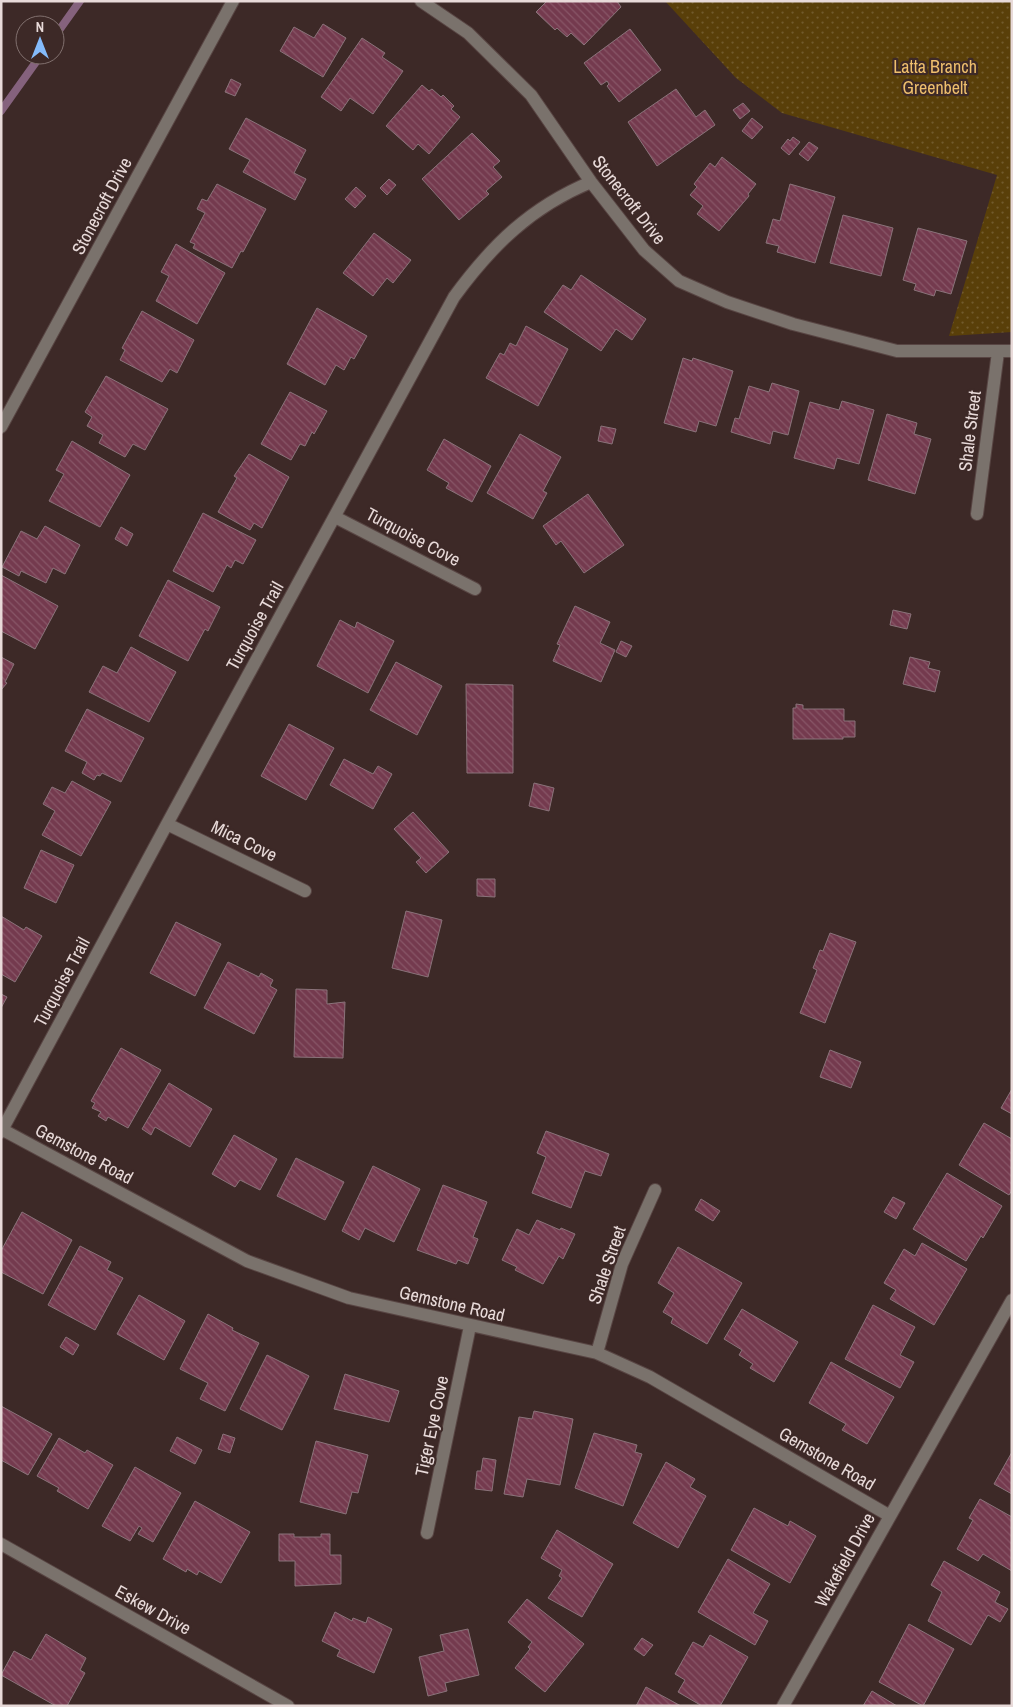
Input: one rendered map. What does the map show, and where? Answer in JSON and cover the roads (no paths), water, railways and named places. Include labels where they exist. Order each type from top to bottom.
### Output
[{"type":"street","name":"Stonecroft Drive","points":[[1,427],[233,1]]},
{"type":"street","name":"Stonecroft Drive","points":[[421,1],[468,33],[531,95],[591,182],[644,250],[680,280],[727,302],[793,324],[897,351],[1012,351]]},
{"type":"street","name":"Turquoise Trail","points":[[2,1131],[454,297],[479,264],[524,220],[568,192],[591,182]]},
{"type":"street","name":"Shale Street","points":[[977,514],[998,352]]},
{"type":"street","name":"Turquoise Cove","points":[[335,517],[475,590]]},
{"type":"street","name":"Mica Cove","points":[[167,824],[306,891]]},
{"type":"street","name":"Gemstone Road","points":[[2,1131],[247,1261],[349,1298],[597,1353],[650,1377],[890,1516]]},
{"type":"street","name":"Shale Street","points":[[597,1353],[622,1264],[654,1190]]},
{"type":"street","name":"Wakefield Drive","points":[[783,1706],[1012,1300]]},
{"type":"street","name":"Tiger Eye Cove","points":[[427,1533],[470,1326]]},
{"type":"street","name":"Eskew Drive","points":[[1,1544],[288,1706]]},
{"type":"waterway","points":[[65,22],[80,1]]},
{"type":"waterway","points":[[1,111],[34,65]]},
{"type":"park label","name":"Latta Branch Greenbelt","points":[[935,77]]}]
